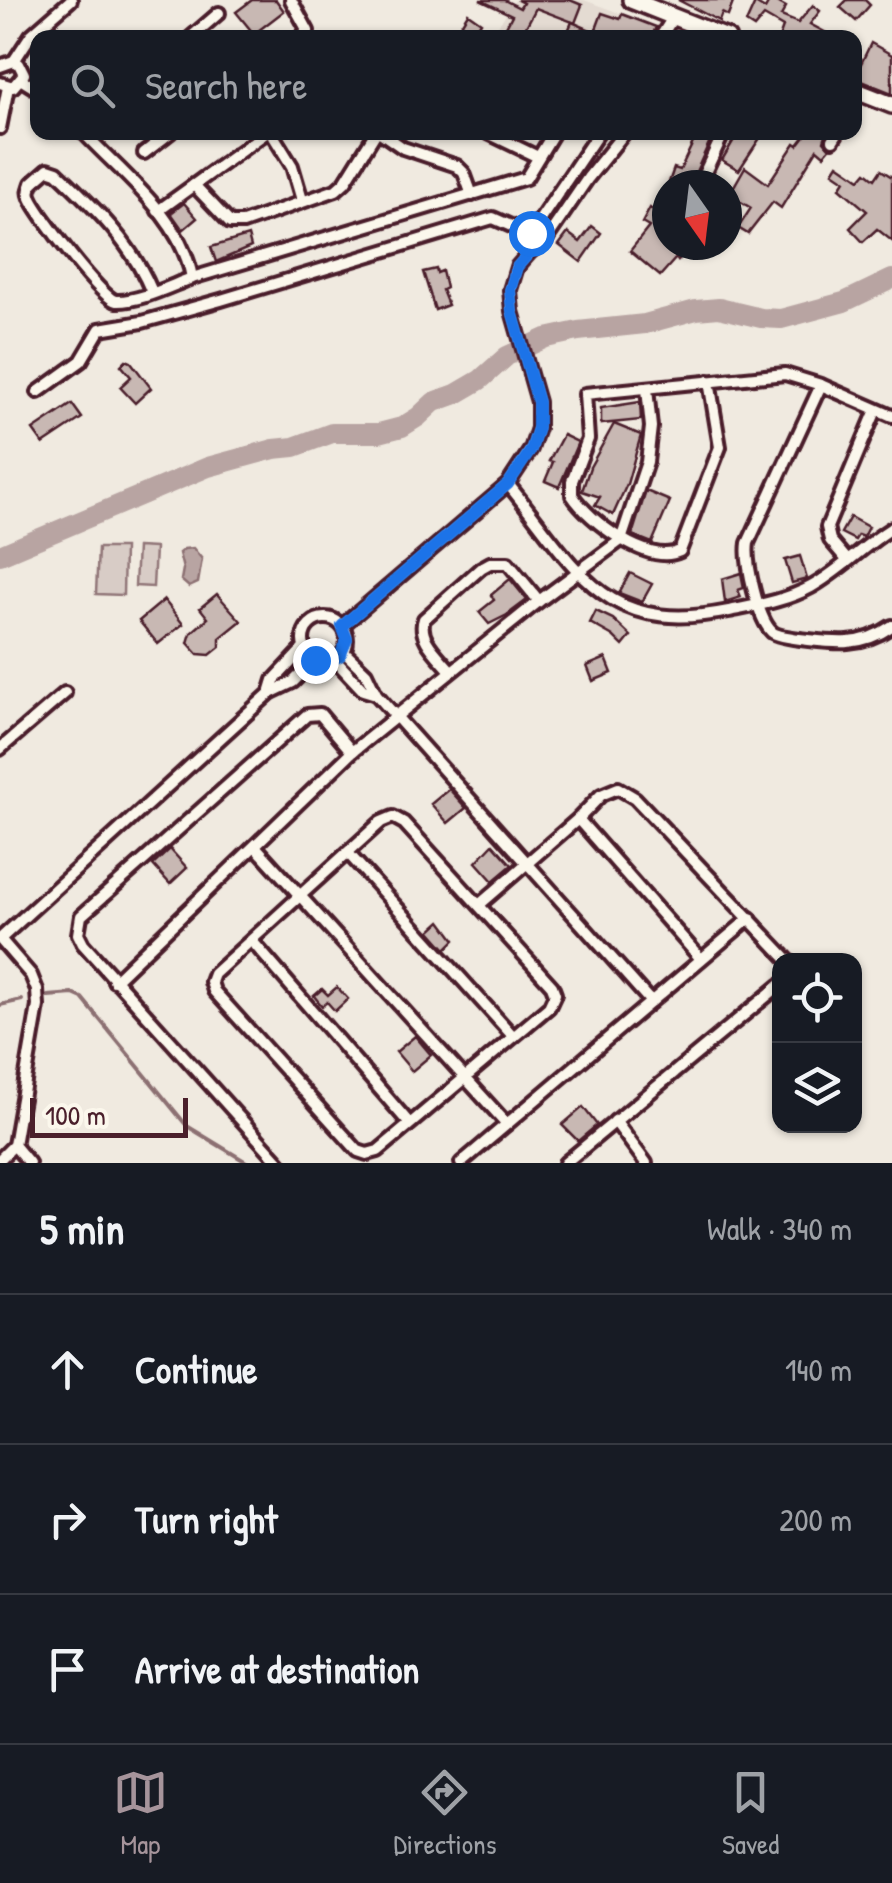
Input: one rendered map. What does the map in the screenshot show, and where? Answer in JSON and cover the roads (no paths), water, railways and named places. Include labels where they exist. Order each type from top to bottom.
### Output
[{"type":"main road","points":[[631,0],[674,16],[688,30]]},
{"type":"main road","points":[[862,97],[892,105]]},
{"type":"street","points":[[37,30],[72,0]]},
{"type":"street","points":[[291,0],[307,30]]},
{"type":"street","points":[[199,30],[219,13]]},
{"type":"street","points":[[665,30],[674,16]]},
{"type":"street","points":[[0,66],[14,61],[30,37]]},
{"type":"street","points":[[14,61],[22,69],[22,80]]},
{"type":"street","points":[[0,128],[4,85],[22,80],[30,85]]},
{"type":"street","points":[[90,140],[158,211],[184,249],[192,278]]},
{"type":"street","points":[[144,153],[161,140]]},
{"type":"street","points":[[158,211],[258,140]]},
{"type":"street","points":[[274,140],[292,166],[302,200]]},
{"type":"street","points":[[194,185],[227,221],[235,224],[336,190],[373,140]]},
{"type":"street","points":[[390,140],[457,166],[464,173],[472,195]]},
{"type":"street","points":[[503,140],[538,157]]},
{"type":"street","points":[[152,292],[142,268],[109,224],[55,170],[42,172],[32,183],[32,201],[108,299],[121,301],[152,292],[192,278],[526,178],[549,140]]},
{"type":"street","points":[[530,252],[531,233],[593,140]]},
{"type":"street","points":[[342,626],[508,484],[531,450],[538,428],[538,402],[512,311],[510,290],[517,267],[545,242],[619,140]]},
{"type":"street","points":[[706,170],[720,140]]},
{"type":"street","points":[[589,146],[605,157]]},
{"type":"street","points":[[38,392],[82,361],[100,329],[110,326],[142,322],[221,300],[492,218],[545,242]]},
{"type":"street","points":[[710,381],[720,447],[680,551],[664,555],[620,540],[572,495],[572,480],[588,439],[585,394],[647,389],[710,381],[784,374],[821,385],[892,416]]},
{"type":"street","points":[[821,385],[748,544],[746,563],[768,627],[779,636],[848,642],[892,626]]},
{"type":"street","points":[[114,981],[352,752],[620,540],[647,462],[651,428],[647,389]]},
{"type":"street","points":[[847,560],[830,540],[827,527],[876,410]]},
{"type":"street","points":[[508,484],[606,599],[642,615],[697,618],[792,596],[816,584],[892,528]]},
{"type":"street","points":[[451,671],[422,635],[424,619],[481,568],[490,563],[508,563],[539,601]]},
{"type":"street","points":[[315,660],[304,648],[304,634],[312,623],[331,619],[342,626],[347,639],[340,656]]},
{"type":"street","points":[[270,693],[274,680],[304,648]]},
{"type":"street","points":[[0,1158],[14,1146],[38,1006],[32,976],[0,939],[270,693],[292,682],[315,660],[340,656]]},
{"type":"street","points":[[340,656],[363,690],[376,694],[651,1002]]},
{"type":"street","points":[[0,749],[65,693]]},
{"type":"street","points":[[280,1163],[83,944],[78,934],[81,916],[307,715],[320,714],[352,752]]},
{"type":"street","points":[[478,904],[601,795],[618,788],[628,792],[782,953]]},
{"type":"street","points":[[398,818],[554,991],[549,1007],[378,1151],[358,1151],[210,982],[299,895],[381,822],[398,818]]},
{"type":"street","points":[[578,819],[701,959]]},
{"type":"street","points":[[255,846],[507,1124]]},
{"type":"street","points":[[348,852],[512,1035]]},
{"type":"street","points":[[461,1163],[750,918]]},
{"type":"street","points":[[252,941],[410,1123]]},
{"type":"street","points":[[565,1163],[772,992]]},
{"type":"street","points":[[615,1121],[646,1163]]},
{"type":"street","points":[[14,1146],[30,1163]]},
{"type":"waterway","points":[[0,555],[208,467],[294,447],[332,433],[379,433],[402,427],[434,402],[480,380],[507,356],[546,338],[645,324],[719,308],[781,319],[844,302],[892,279]]},
{"type":"waterway","points":[[48,996],[73,994],[82,998],[187,1126],[248,1163]]},
{"type":"waterway","points":[[0,1005],[22,1000]]}]
